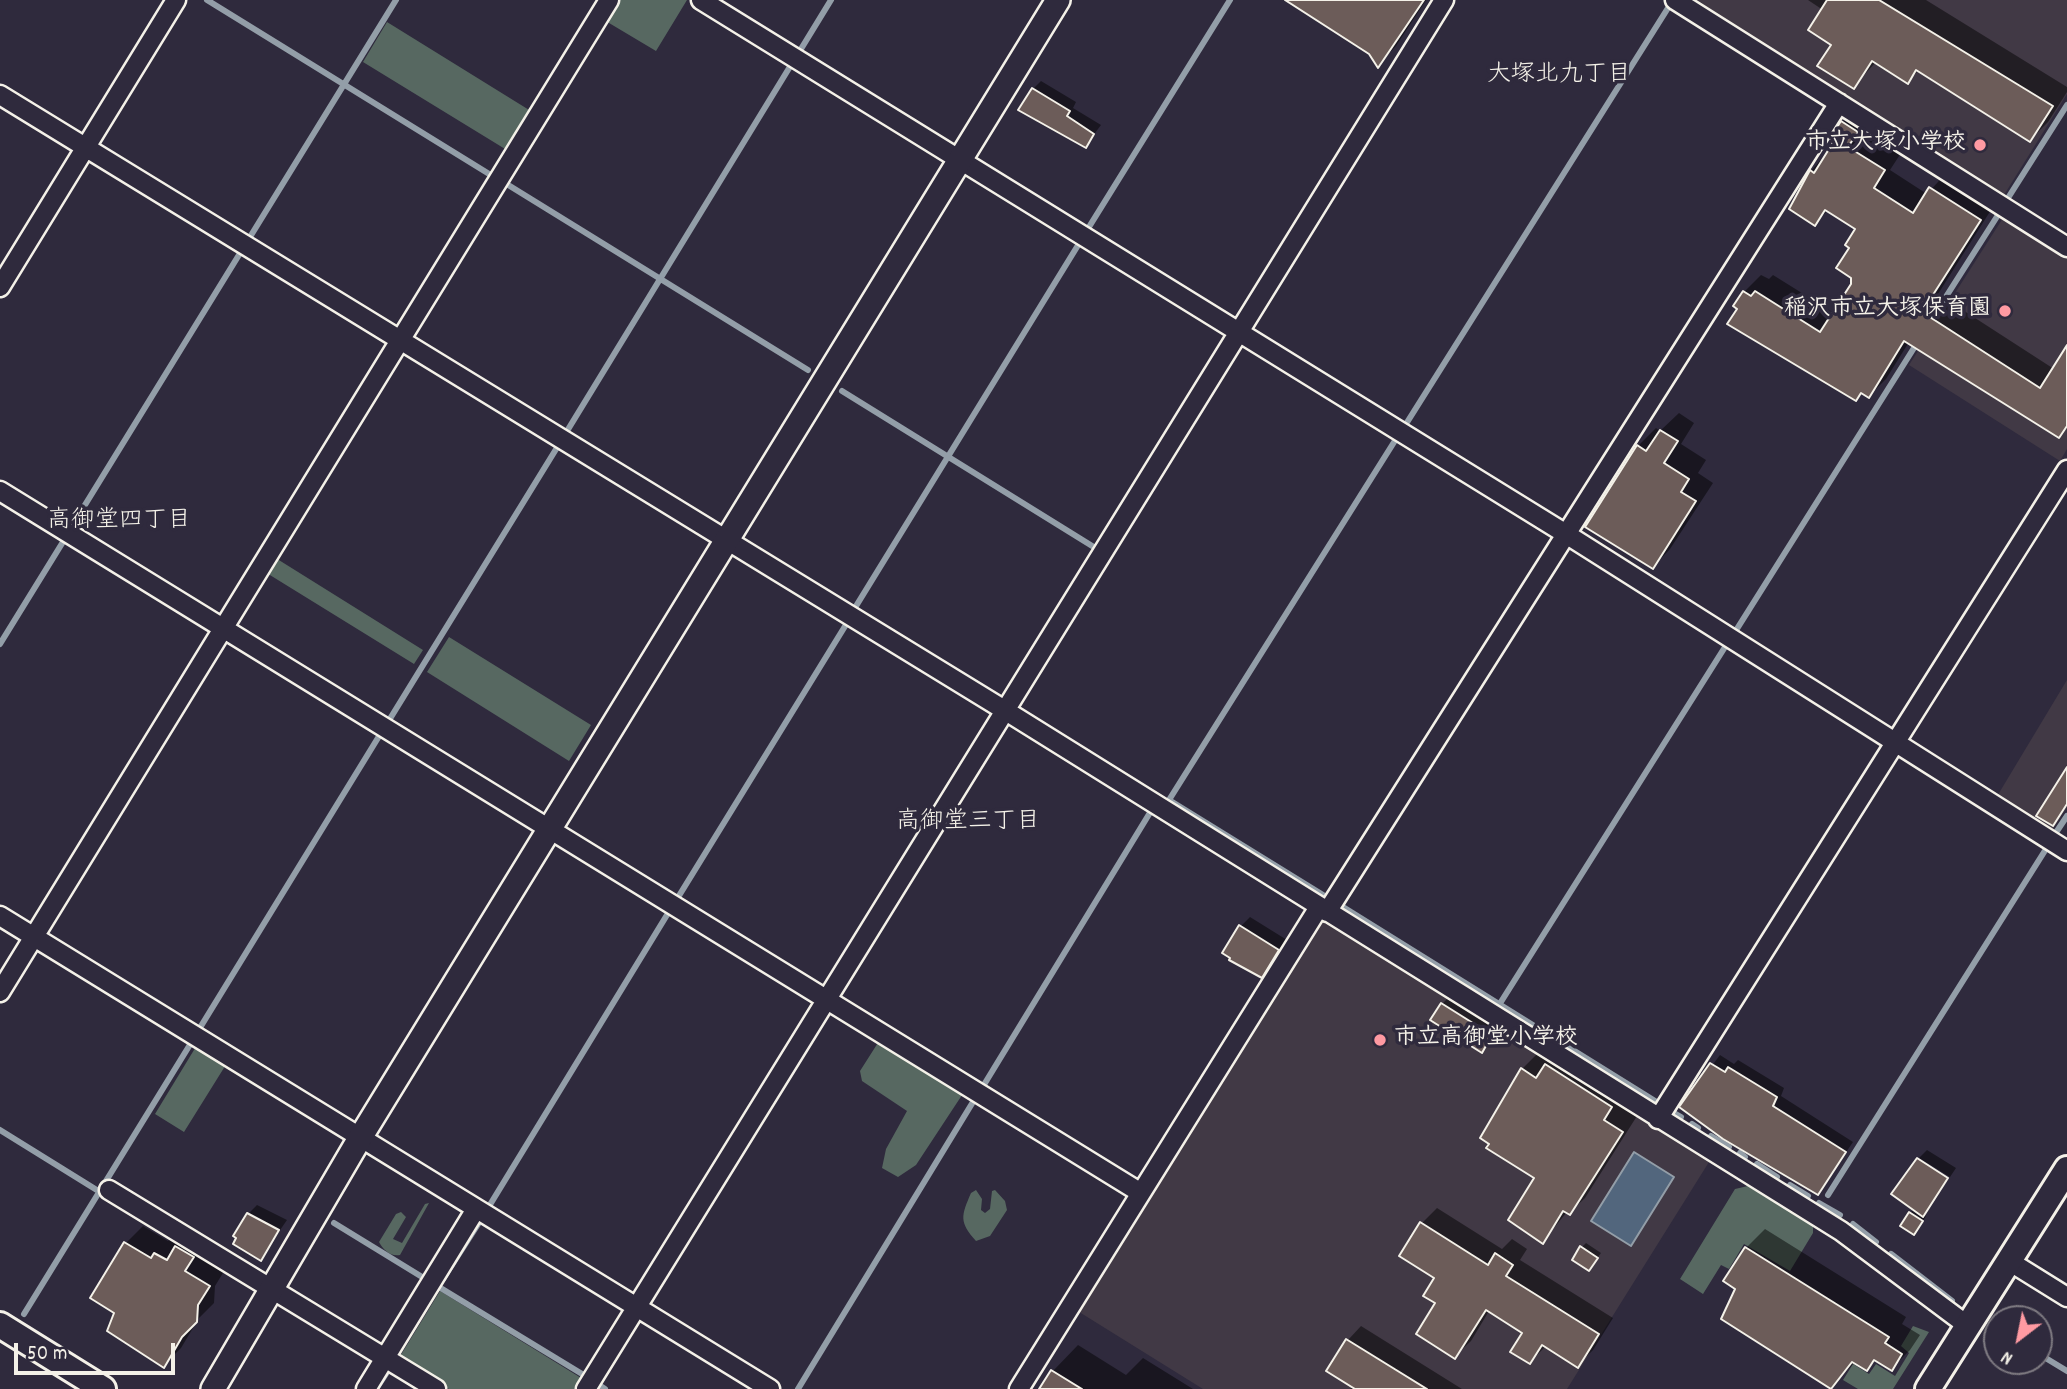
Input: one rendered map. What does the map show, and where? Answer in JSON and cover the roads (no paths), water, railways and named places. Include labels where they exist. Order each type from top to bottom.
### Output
[{"type":"main road","points":[[1928,1389],[2067,1169]]},
{"type":"main road","points":[[0,1325],[103,1389]]},
{"type":"street","points":[[0,287],[176,0]]},
{"type":"street","points":[[0,992],[609,0]]},
{"type":"street","points":[[701,0],[1566,534],[2067,851]]},
{"type":"street","points":[[213,1389],[360,1138],[1058,0]]},
{"type":"street","points":[[586,1389],[1444,0]]},
{"type":"street","points":[[1675,0],[2067,247]]},
{"type":"street","points":[[0,95],[1006,711],[1841,1231],[1968,1326]]},
{"type":"street","points":[[1019,1389],[1141,1193],[1566,534],[1839,103]]},
{"type":"street","points":[[1658,1119],[2067,470]]},
{"type":"street","points":[[0,491],[1141,1193]]},
{"type":"street","points":[[0,916],[770,1389]]},
{"type":"street","points":[[109,1190],[436,1389]]},
{"type":"street","points":[[366,1389],[476,1209]]},
{"type":"street","points":[[2009,1261],[2067,1297]]},
{"type":"water","points":[[1634,1152],[1674,1177],[1631,1246],[1591,1221]]},
{"type":"waterway","points":[[207,0],[494,177]]},
{"type":"waterway","points":[[250,237],[396,0]]},
{"type":"waterway","points":[[801,49],[831,0]]},
{"type":"waterway","points":[[1089,227],[1230,0]]},
{"type":"waterway","points":[[1406,424],[1668,8]]},
{"type":"waterway","points":[[564,436],[791,65]]},
{"type":"waterway","points":[[2008,198],[2067,105]]},
{"type":"waterway","points":[[505,183],[808,370]]},
{"type":"waterway","points":[[1928,325],[1998,215]]},
{"type":"waterway","points":[[853,611],[1080,242]]},
{"type":"waterway","points":[[72,526],[242,250]]},
{"type":"waterway","points":[[1735,632],[1919,340]]},
{"type":"waterway","points":[[842,391],[1097,549]]},
{"type":"waterway","points":[[1323,895],[1169,800],[1396,439]]},
{"type":"waterway","points":[[388,722],[558,446]]},
{"type":"waterway","points":[[0,644],[66,537]]},
{"type":"waterway","points":[[677,899],[847,623]]},
{"type":"waterway","points":[[1499,1005],[1725,647]]},
{"type":"waterway","points":[[198,1031],[381,733]]},
{"type":"waterway","points":[[982,1088],[1151,811]]},
{"type":"waterway","points":[[2055,834],[2067,816]]},
{"type":"waterway","points":[[1828,1195],[2046,849]]},
{"type":"waterway","points":[[1343,907],[1655,1101]]},
{"type":"waterway","points":[[488,1208],[670,910]]},
{"type":"waterway","points":[[24,1314],[191,1043]]},
{"type":"waterway","points":[[798,1389],[976,1097]]},
{"type":"waterway","points":[[1674,1113],[1681,1117]]},
{"type":"waterway","points":[[1692,1124],[1698,1128]]},
{"type":"waterway","points":[[0,1130],[100,1192]]},
{"type":"waterway","points":[[1711,1136],[1729,1147]]},
{"type":"waterway","points":[[1740,1153],[1745,1157]]},
{"type":"waterway","points":[[1757,1164],[1777,1177]]},
{"type":"waterway","points":[[1790,1185],[1808,1196]]},
{"type":"waterway","points":[[1819,1203],[1840,1215]]},
{"type":"waterway","points":[[443,1279],[482,1218]]},
{"type":"waterway","points":[[334,1223],[427,1280]]},
{"type":"waterway","points":[[1853,1224],[1876,1242]]},
{"type":"waterway","points":[[1891,1254],[1952,1301]]},
{"type":"waterway","points":[[439,1287],[587,1377]]},
{"type":"waterway","points":[[2053,1362],[2067,1371]]},
{"type":"waterway","points":[[376,1389],[389,1369],[393,1372]]},
{"type":"waterway","points":[[599,1385],[605,1389]]},
{"type":"place","name":"市立大塚小学校","points":[[1980,145]]},
{"type":"place","name":"稲沢市立大塚保育園","points":[[2005,311]]},
{"type":"place","name":"市立高御堂小学校","points":[[1380,1040]]},
{"type":"district","name":"大塚北九丁目","points":[[1559,77]]},
{"type":"district","name":"高御堂四丁目","points":[[119,523]]},
{"type":"district","name":"高御堂三丁目","points":[[968,824]]}]
